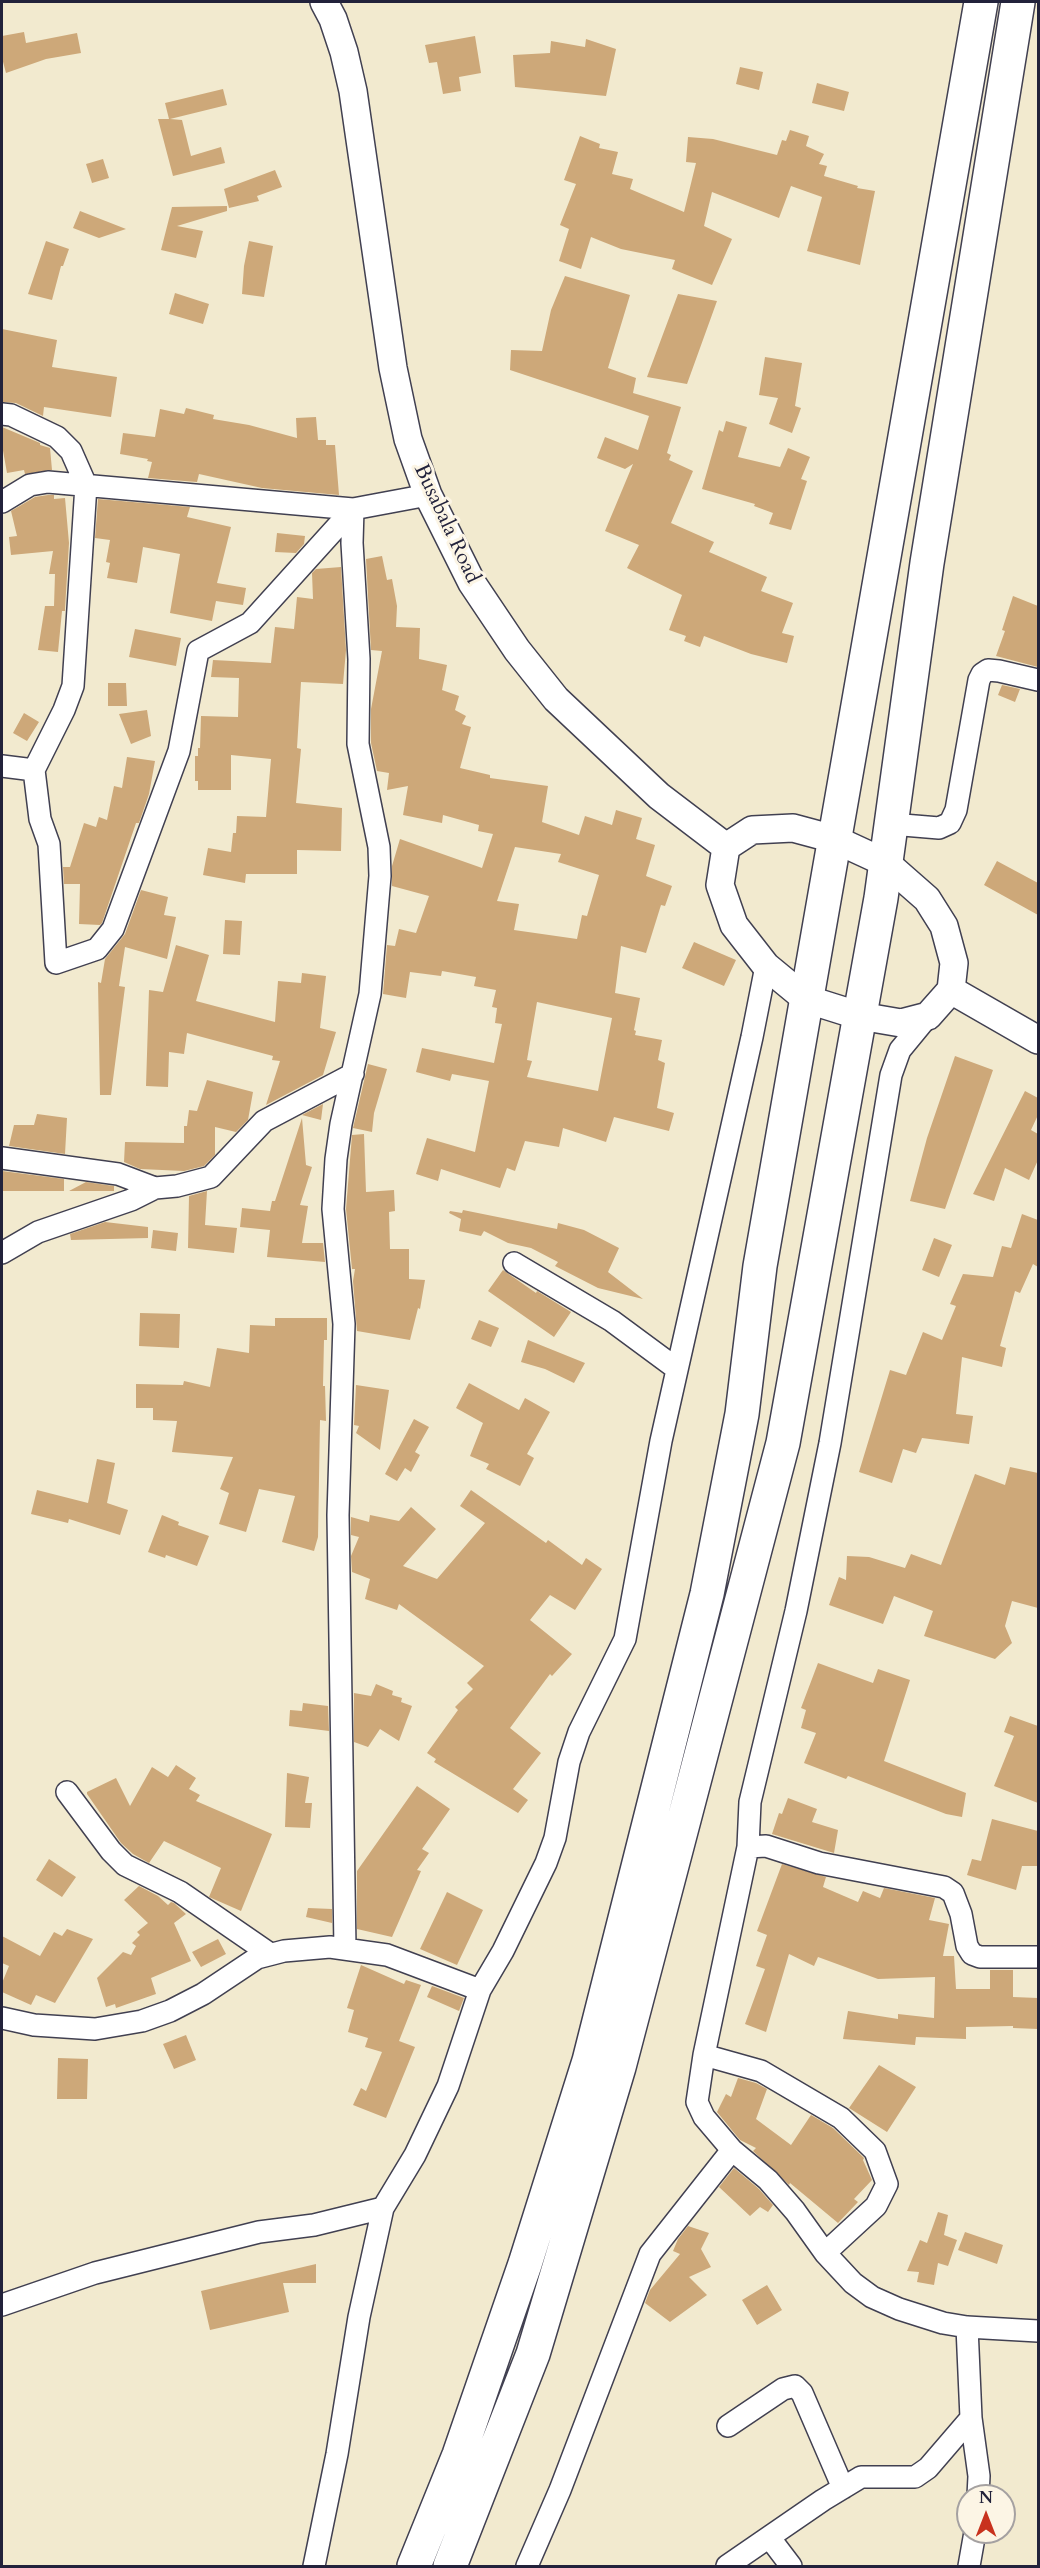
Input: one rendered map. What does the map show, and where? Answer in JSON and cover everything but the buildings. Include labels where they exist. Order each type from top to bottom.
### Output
[{"type":"highway","points":[[414,2566],[459,2456],[532,2242],[589,2061],[707,1594],[740,1425],[760,1266],[981,2]]},
{"type":"highway","points":[[450,2566],[533,2354],[619,2067],[783,1443],[886,863],[927,563],[1018,2]]},
{"type":"street","name":"Busabala Road","points":[[324,2],[333,19],[344,51],[353,91],[393,368],[408,439],[428,495],[472,583],[517,650],[556,699],[659,796],[726,847]]},
{"type":"street","points":[[2,414],[11,415],[57,436],[71,451],[86,485],[74,680],[64,710],[34,770],[40,819],[50,844],[56,963],[97,948],[113,929],[179,751],[198,651],[250,623],[353,509]]},
{"type":"street","points":[[2,502],[30,485],[48,482],[353,509],[428,495]]},
{"type":"street","points":[[345,1948],[338,1515],[344,1324],[333,1209],[336,1159],[370,994],[380,876],[379,847],[358,744],[359,659],[352,543],[353,509]]},
{"type":"street","points":[[891,824],[939,828],[950,823],[956,810],[979,680],[982,674],[988,670],[1038,680]]},
{"type":"street","points":[[2,766],[34,770]]},
{"type":"street","points":[[928,1017],[901,1023],[860,1016],[806,999],[766,966],[734,925],[720,885],[726,847],[752,830],[793,828],[834,839],[886,863],[927,899],[944,926],[954,963],[951,990],[900,1050],[891,1076],[830,1443],[796,1611],[750,1802],[748,1847],[704,2055],[697,2102],[704,2117],[732,2150],[768,2180],[795,2211],[825,2253],[854,2283],[872,2297],[899,2309],[967,2328],[1038,2331]]},
{"type":"street","points":[[314,2566],[337,2454],[359,2317],[383,2208],[415,2155],[448,2086],[480,1990],[503,1952],[546,1863],[555,1838],[569,1762],[579,1732],[625,1640],[661,1441],[750,1049],[766,966]]},
{"type":"street","points":[[951,990],[1038,1040]]},
{"type":"street","points":[[2,1253],[38,1232],[131,1200],[155,1188],[177,1186],[211,1177],[264,1121],[353,1074]]},
{"type":"street","points":[[2,1158],[103,1171],[132,1178],[155,1188]]},
{"type":"street","points":[[514,1263],[612,1321],[677,1369]]},
{"type":"street","points":[[67,1792],[111,1851],[125,1865],[180,1892],[270,1954]]},
{"type":"street","points":[[748,1847],[766,1846],[819,1863],[944,1887],[952,1893],[961,1914],[967,1946],[972,1954],[980,1957],[1038,1957]]},
{"type":"street","points":[[2,2019],[34,2025],[95,2029],[142,2021],[170,2012],[203,1994],[257,1958],[295,1950],[345,1948],[387,1955],[480,1990]]},
{"type":"street","points":[[704,2055],[761,2071],[842,2118],[875,2151],[887,2184],[876,2206],[825,2253]]},
{"type":"street","points":[[527,2566],[561,2490],[650,2254],[732,2150]]},
{"type":"street","points":[[2,2305],[95,2272],[259,2232],[314,2225],[383,2208]]},
{"type":"street","points":[[967,2328],[971,2418],[979,2484]]},
{"type":"street","points":[[728,2426],[783,2389],[795,2386],[802,2393],[843,2488]]},
{"type":"street","points":[[727,2566],[861,2477],[915,2477],[928,2468],[971,2418]]},
{"type":"street","points":[[769,2537],[791,2566]]},
{"type":"street","points":[[969,2566],[973,2544]]}]
